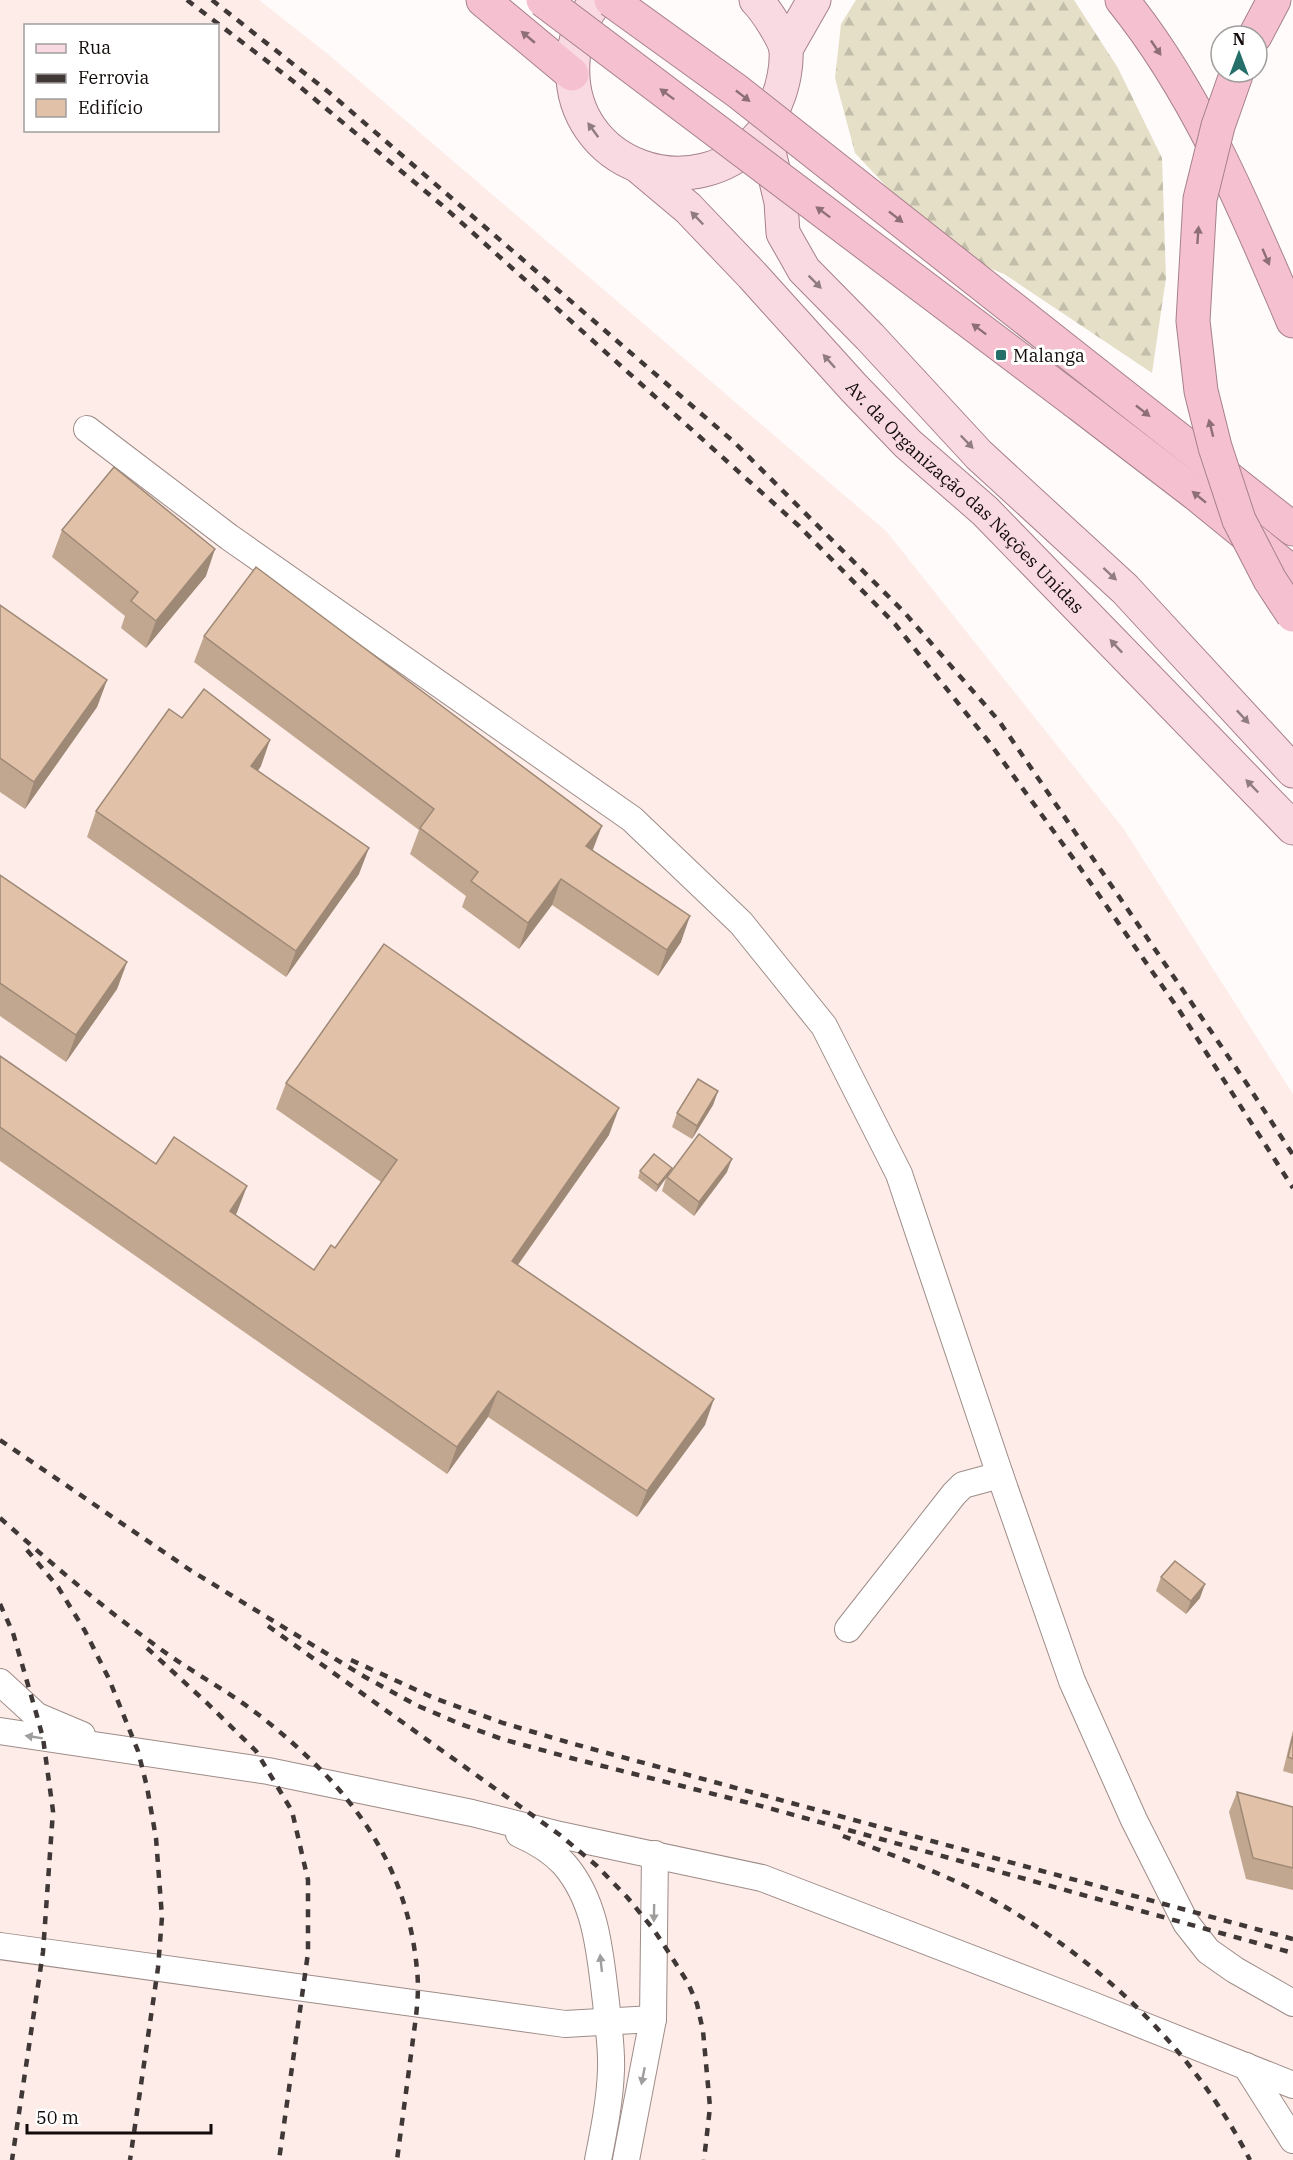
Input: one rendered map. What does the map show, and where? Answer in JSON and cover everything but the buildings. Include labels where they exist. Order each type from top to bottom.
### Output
[{"type":"highway","points":[[483,0],[572,74]]},
{"type":"highway","points":[[543,0],[1076,402],[1196,494],[1293,573]]},
{"type":"highway","points":[[611,0],[737,91],[1293,529]]},
{"type":"highway","points":[[1122,0],[1184,90],[1238,197],[1293,321]]},
{"type":"highway","points":[[1261,24],[1274,0]]},
{"type":"highway","points":[[1233,84],[1218,126],[1200,199],[1192,321],[1202,391],[1215,447],[1239,520],[1270,580],[1293,615]]},
{"type":"main road","points":[[598,0],[581,26],[573,50],[572,74],[576,98],[585,120],[599,139],[617,155],[638,166],[660,173],[684,174],[707,170],[729,161],[748,148],[764,130],[782,89],[786,48],[814,0]]},
{"type":"main road","points":[[756,0],[766,10],[786,48]]},
{"type":"main road","points":[[764,130],[781,202],[783,233],[804,270],[979,454],[1125,589],[1293,771]]},
{"type":"main road","name":"Av. da Organização das Nações Unidas","points":[[638,166],[687,208],[900,436],[985,511],[1293,828]]},
{"type":"lane","points":[[87,429],[229,537],[632,819],[741,923],[824,1026],[899,1174],[1072,1681],[1134,1820],[1186,1923],[1208,1951],[1235,1970],[1293,2003]]},
{"type":"lane","points":[[848,1629],[954,1494],[963,1485],[1000,1475]]},
{"type":"lane","points":[[0,1682],[38,1716],[109,1747]]},
{"type":"lane","points":[[0,1731],[268,1772],[472,1813],[560,1835],[762,1878],[1293,2085]]},
{"type":"lane","points":[[472,1813],[528,1838],[548,1850],[564,1864],[591,1914],[599,1939],[611,2067],[609,2101],[598,2160]]},
{"type":"lane","points":[[626,2160],[653,2019],[655,1854]]},
{"type":"lane","points":[[0,1946],[565,2024],[653,2019]]},
{"type":"lane","points":[[1246,2066],[1293,2140]]},
{"type":"shaded area","points":[[0,0],[259,0],[329,55],[886,531],[1123,828],[1293,1094],[1293,2160],[0,2160]]},
{"type":"green space","points":[[856,0],[1074,0],[1118,68],[1162,158],[1166,278],[1152,373],[1004,274],[934,246],[911,213],[855,153],[835,78],[841,24]]},
{"type":"railway","points":[[187,0],[218,24]]},
{"type":"railway","points":[[212,0],[331,94],[734,442],[904,612],[999,721],[1293,1155]]},
{"type":"railway","points":[[219,24],[293,81],[443,206],[799,526],[895,624],[989,742],[1078,865],[1179,1010],[1293,1188]]},
{"type":"railway","points":[[0,1440],[190,1570],[365,1677],[416,1705],[458,1723],[502,1739],[765,1807],[1293,1953]]},
{"type":"railway","points":[[0,1518],[112,1613],[264,1719],[322,1771],[347,1799],[368,1828],[401,1894],[411,1930],[417,1970],[417,2009],[397,2160]]},
{"type":"railway","points":[[27,1550],[58,1587],[85,1631],[109,1679],[138,1751],[156,1838],[162,1917],[158,1968],[130,2160]]},
{"type":"railway","points":[[0,1604],[13,1633],[43,1738],[53,1811],[43,1952],[12,2160]]},
{"type":"railway","points":[[268,1626],[560,1835],[597,1866],[654,1930],[688,1983],[697,2004],[703,2031],[710,2107],[704,2160]]},
{"type":"railway","points":[[147,1648],[256,1751],[292,1811],[308,1880],[308,1953],[279,2160]]},
{"type":"railway","points":[[351,1660],[434,1698],[503,1723],[1293,1939]]},
{"type":"railway","points":[[843,1836],[964,1885],[1002,1905],[1077,1955],[1112,1984],[1175,2048],[1203,2083],[1250,2160]]},
{"type":"place","name":"Malanga","points":[[1001,355]]}]
